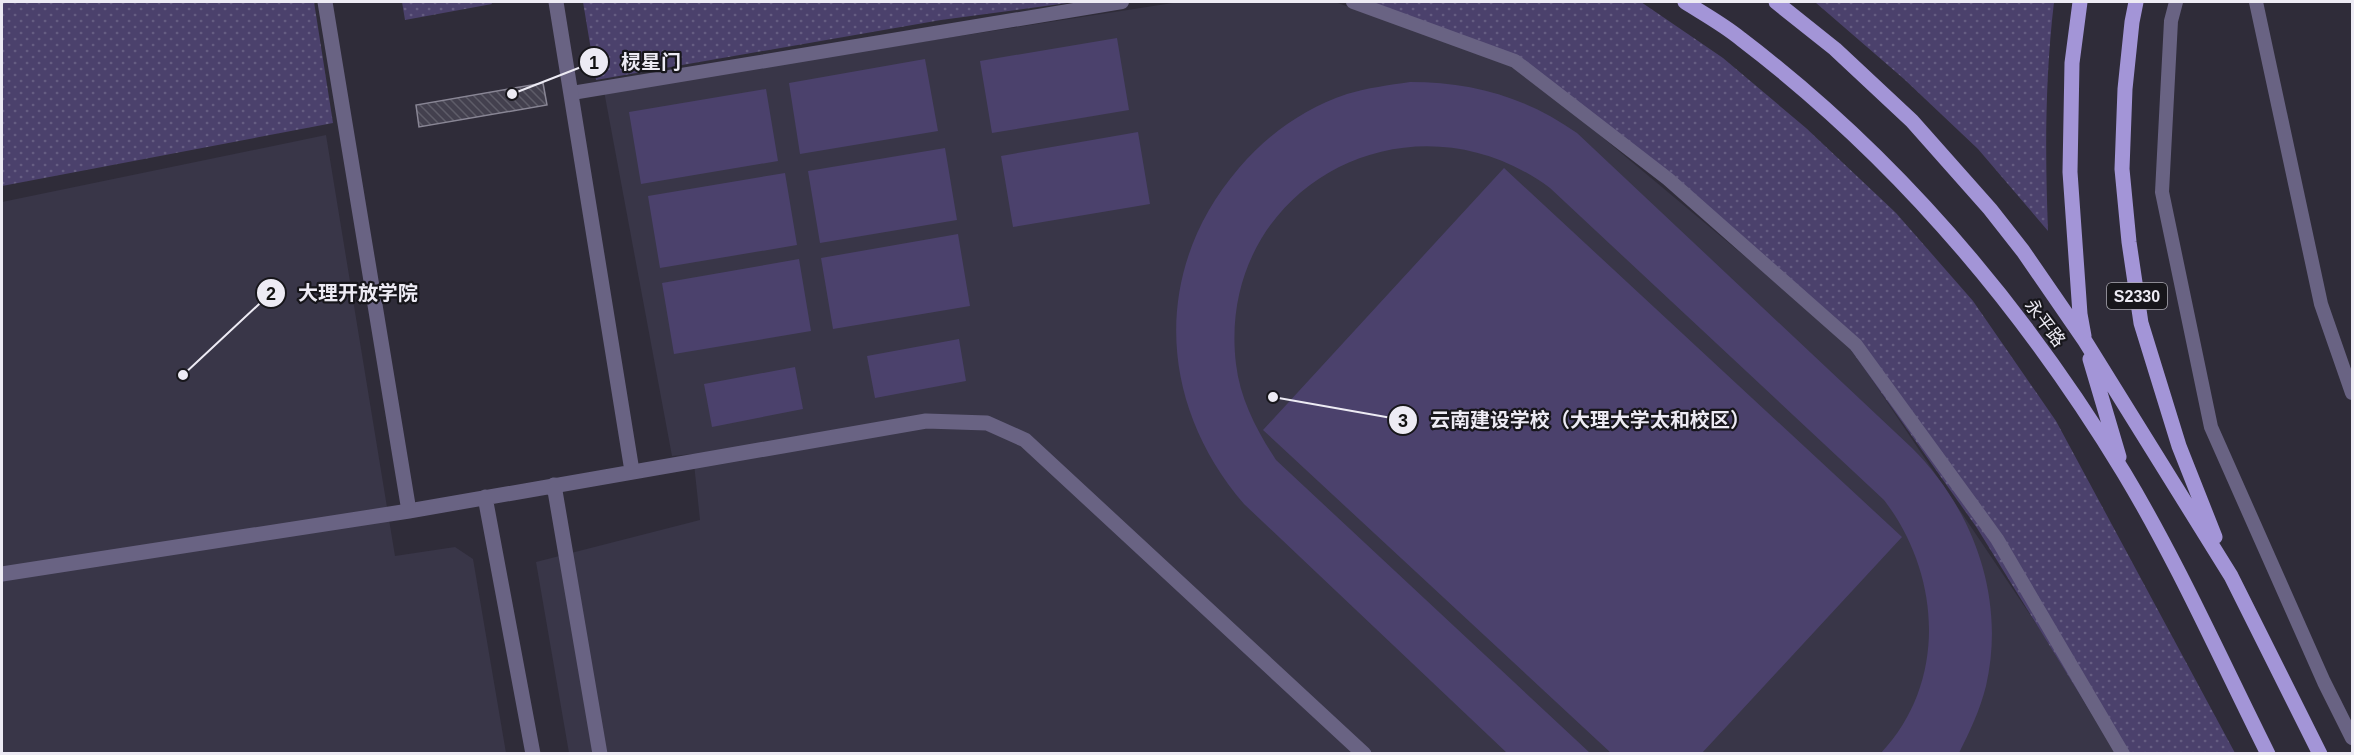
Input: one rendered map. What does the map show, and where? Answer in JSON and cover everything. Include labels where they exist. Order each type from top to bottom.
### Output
[{"type":"main road","name":"永平路","points":[[1685,2],[1740,37],[1805,91],[1915,195],[1953,236],[2055,368],[2123,473],[2164,543],[2268,753]]},
{"type":"main road","name":"永平路","points":[[1776,2],[1835,49],[1912,121],[2023,251],[2085,341],[2231,576],[2320,753]]},
{"type":"main road","points":[[2080,2],[2072,63],[2070,172],[2080,314],[2085,341],[2123,473]]},
{"type":"main road","name":"S2330","points":[[2136,2],[2125,89],[2122,170],[2140,322],[2179,446],[2231,576]]},
{"type":"street","points":[[325,2],[409,511]]},
{"type":"street","points":[[556,2],[632,471]]},
{"type":"street","points":[[2,574],[409,511],[927,421],[987,423],[1025,440],[1364,753]]},
{"type":"street","points":[[554,485],[600,753]]},
{"type":"street","points":[[485,497],[533,753]]},
{"type":"lane","points":[[572,93],[1122,2]]},
{"type":"lane","points":[[1353,2],[1515,61],[1668,179],[1856,345],[1997,539],[2123,753]]},
{"type":"lane","points":[[2176,2],[2171,21],[2162,192],[2211,427],[2324,682],[2352,738]]},
{"type":"lane","points":[[2256,2],[2321,304],[2352,393]]},
{"type":"shaded area","points":[[2,2],[314,2],[333,123],[2,186]]},
{"type":"shaded area","points":[[402,2],[491,2],[492,4],[405,20]]},
{"type":"shaded area","points":[[583,2],[1075,2],[941,20],[596,80]]},
{"type":"shaded area","points":[[1179,2],[1335,2],[1522,70],[1846,341],[2123,753],[569,753],[536,562],[700,520],[693,454],[672,456],[604,91]]},
{"type":"shaded area","points":[[1369,2],[1641,2],[1723,58],[1806,128],[1896,213],[1973,301],[2056,421],[2235,753],[2116,753],[1977,528],[1820,306],[1558,87]]},
{"type":"shaded area","points":[[1815,2],[2054,2],[2046,116],[2048,231],[1978,149],[1904,79]]},
{"type":"shaded area","points":[[1117,38],[1129,110],[992,133],[980,61]]},
{"type":"shaded area","points":[[925,59],[938,131],[800,154],[789,83]]},
{"type":"shaded area","points":[[1410,82],[1455,85],[1498,94],[1538,110],[1577,133],[1912,448],[1934,472],[1953,499],[1980,558],[1988,589],[1992,621],[1991,653],[1986,686],[1981,704],[1959,753],[1881,753],[1903,725],[1918,694],[1926,661],[1929,628],[1926,594],[1917,561],[1903,529],[1884,500],[1550,188],[1495,158],[1438,146],[1383,151],[1332,171],[1289,203],[1256,247],[1238,302],[1236,364],[1238,377],[1250,414],[1276,460],[1590,753],[1507,753],[1244,504],[1215,465],[1195,424],[1181,381],[1176,337],[1179,293],[1191,249],[1210,208],[1239,168],[1275,133],[1302,115],[1331,100],[1362,90]]},
{"type":"shaded area","points":[[766,89],[778,161],[641,184],[629,112]]},
{"type":"shaded area","points":[[1138,132],[1150,204],[1013,227],[1001,156]]},
{"type":"shaded area","points":[[326,135],[395,556],[455,547],[473,559],[506,753],[2,753],[2,202]]},
{"type":"shaded area","points":[[945,148],[957,220],[820,243],[808,171]]},
{"type":"shaded area","points":[[1504,168],[1902,537],[1702,753],[1611,753],[1263,430]]},
{"type":"shaded area","points":[[785,173],[797,245],[660,268],[648,196]]},
{"type":"shaded area","points":[[958,234],[970,306],[833,329],[821,258]]},
{"type":"shaded area","points":[[799,259],[811,331],[674,354],[662,283]]},
{"type":"shaded area","points":[[959,339],[966,381],[875,398],[867,356]]},
{"type":"shaded area","points":[[795,367],[803,409],[712,427],[704,384]]},
{"type":"building","points":[[543,83],[547,105],[419,127],[416,105]]},
{"type":"place","name":"棂星门","points":[[512,94]]},
{"type":"place","name":"大理开放学院","points":[[183,375]]},
{"type":"place","name":"云南建设学校（大理大学太和校区）","points":[[1273,397]]}]
